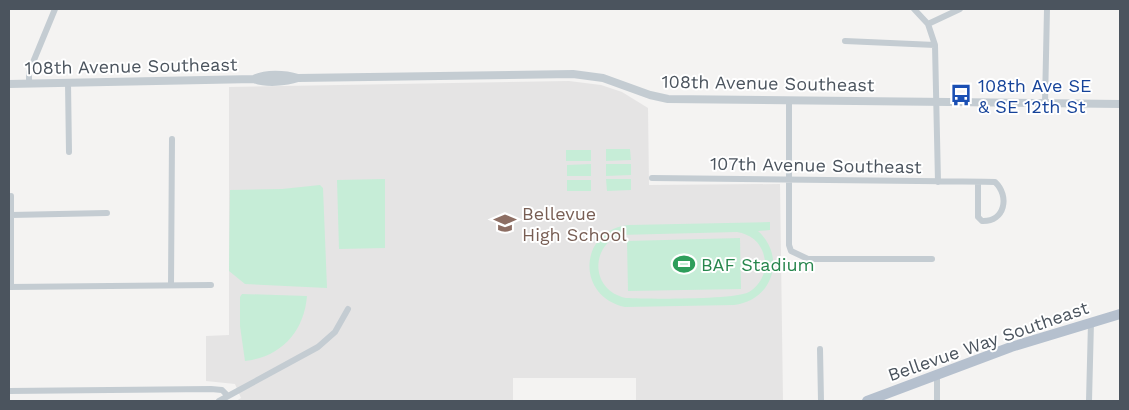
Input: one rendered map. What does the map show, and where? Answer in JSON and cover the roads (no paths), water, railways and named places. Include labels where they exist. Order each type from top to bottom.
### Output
[{"type":"main road","name":"Bellevue Way Southeast","points":[[867,401],[1011,347],[1120,314]]},
{"type":"street","points":[[29,83],[29,72],[55,9]]},
{"type":"street","points":[[914,9],[928,24],[935,45],[938,182]]},
{"type":"street","points":[[928,24],[960,9]]},
{"type":"street","points":[[1045,103],[1046,9]]},
{"type":"street","points":[[845,41],[906,46],[935,45]]},
{"type":"street","name":"108th Avenue Southeast","points":[[9,84],[254,79],[259,81],[289,81],[298,78],[574,74],[603,78],[650,95],[668,99],[1120,104]]},
{"type":"street","points":[[68,83],[69,152]]},
{"type":"street","points":[[789,100],[789,245],[794,254],[808,259],[932,259]]},
{"type":"street","points":[[171,285],[172,139]]},
{"type":"street","name":"107th Avenue Southeast","points":[[652,178],[995,182],[1002,191],[1004,205],[998,216],[994,219],[982,221],[978,217],[978,182]]},
{"type":"street","points":[[11,196],[10,287],[211,285]]},
{"type":"street","points":[[11,214],[107,213]]},
{"type":"street","points":[[219,401],[318,347],[335,332],[348,309]]},
{"type":"street","points":[[1089,401],[1091,322]]},
{"type":"street","points":[[820,349],[821,401]]},
{"type":"street","points":[[937,401],[938,375]]},
{"type":"street","points":[[9,391],[211,389],[222,390],[228,396]]},
{"type":"place","name":"108th Ave SE & SE 12th St","points":[[961,95]]},
{"type":"place","name":"Bellevue High School","points":[[505,223]]},
{"type":"place","name":"BAF Stadium","points":[[684,264]]}]
